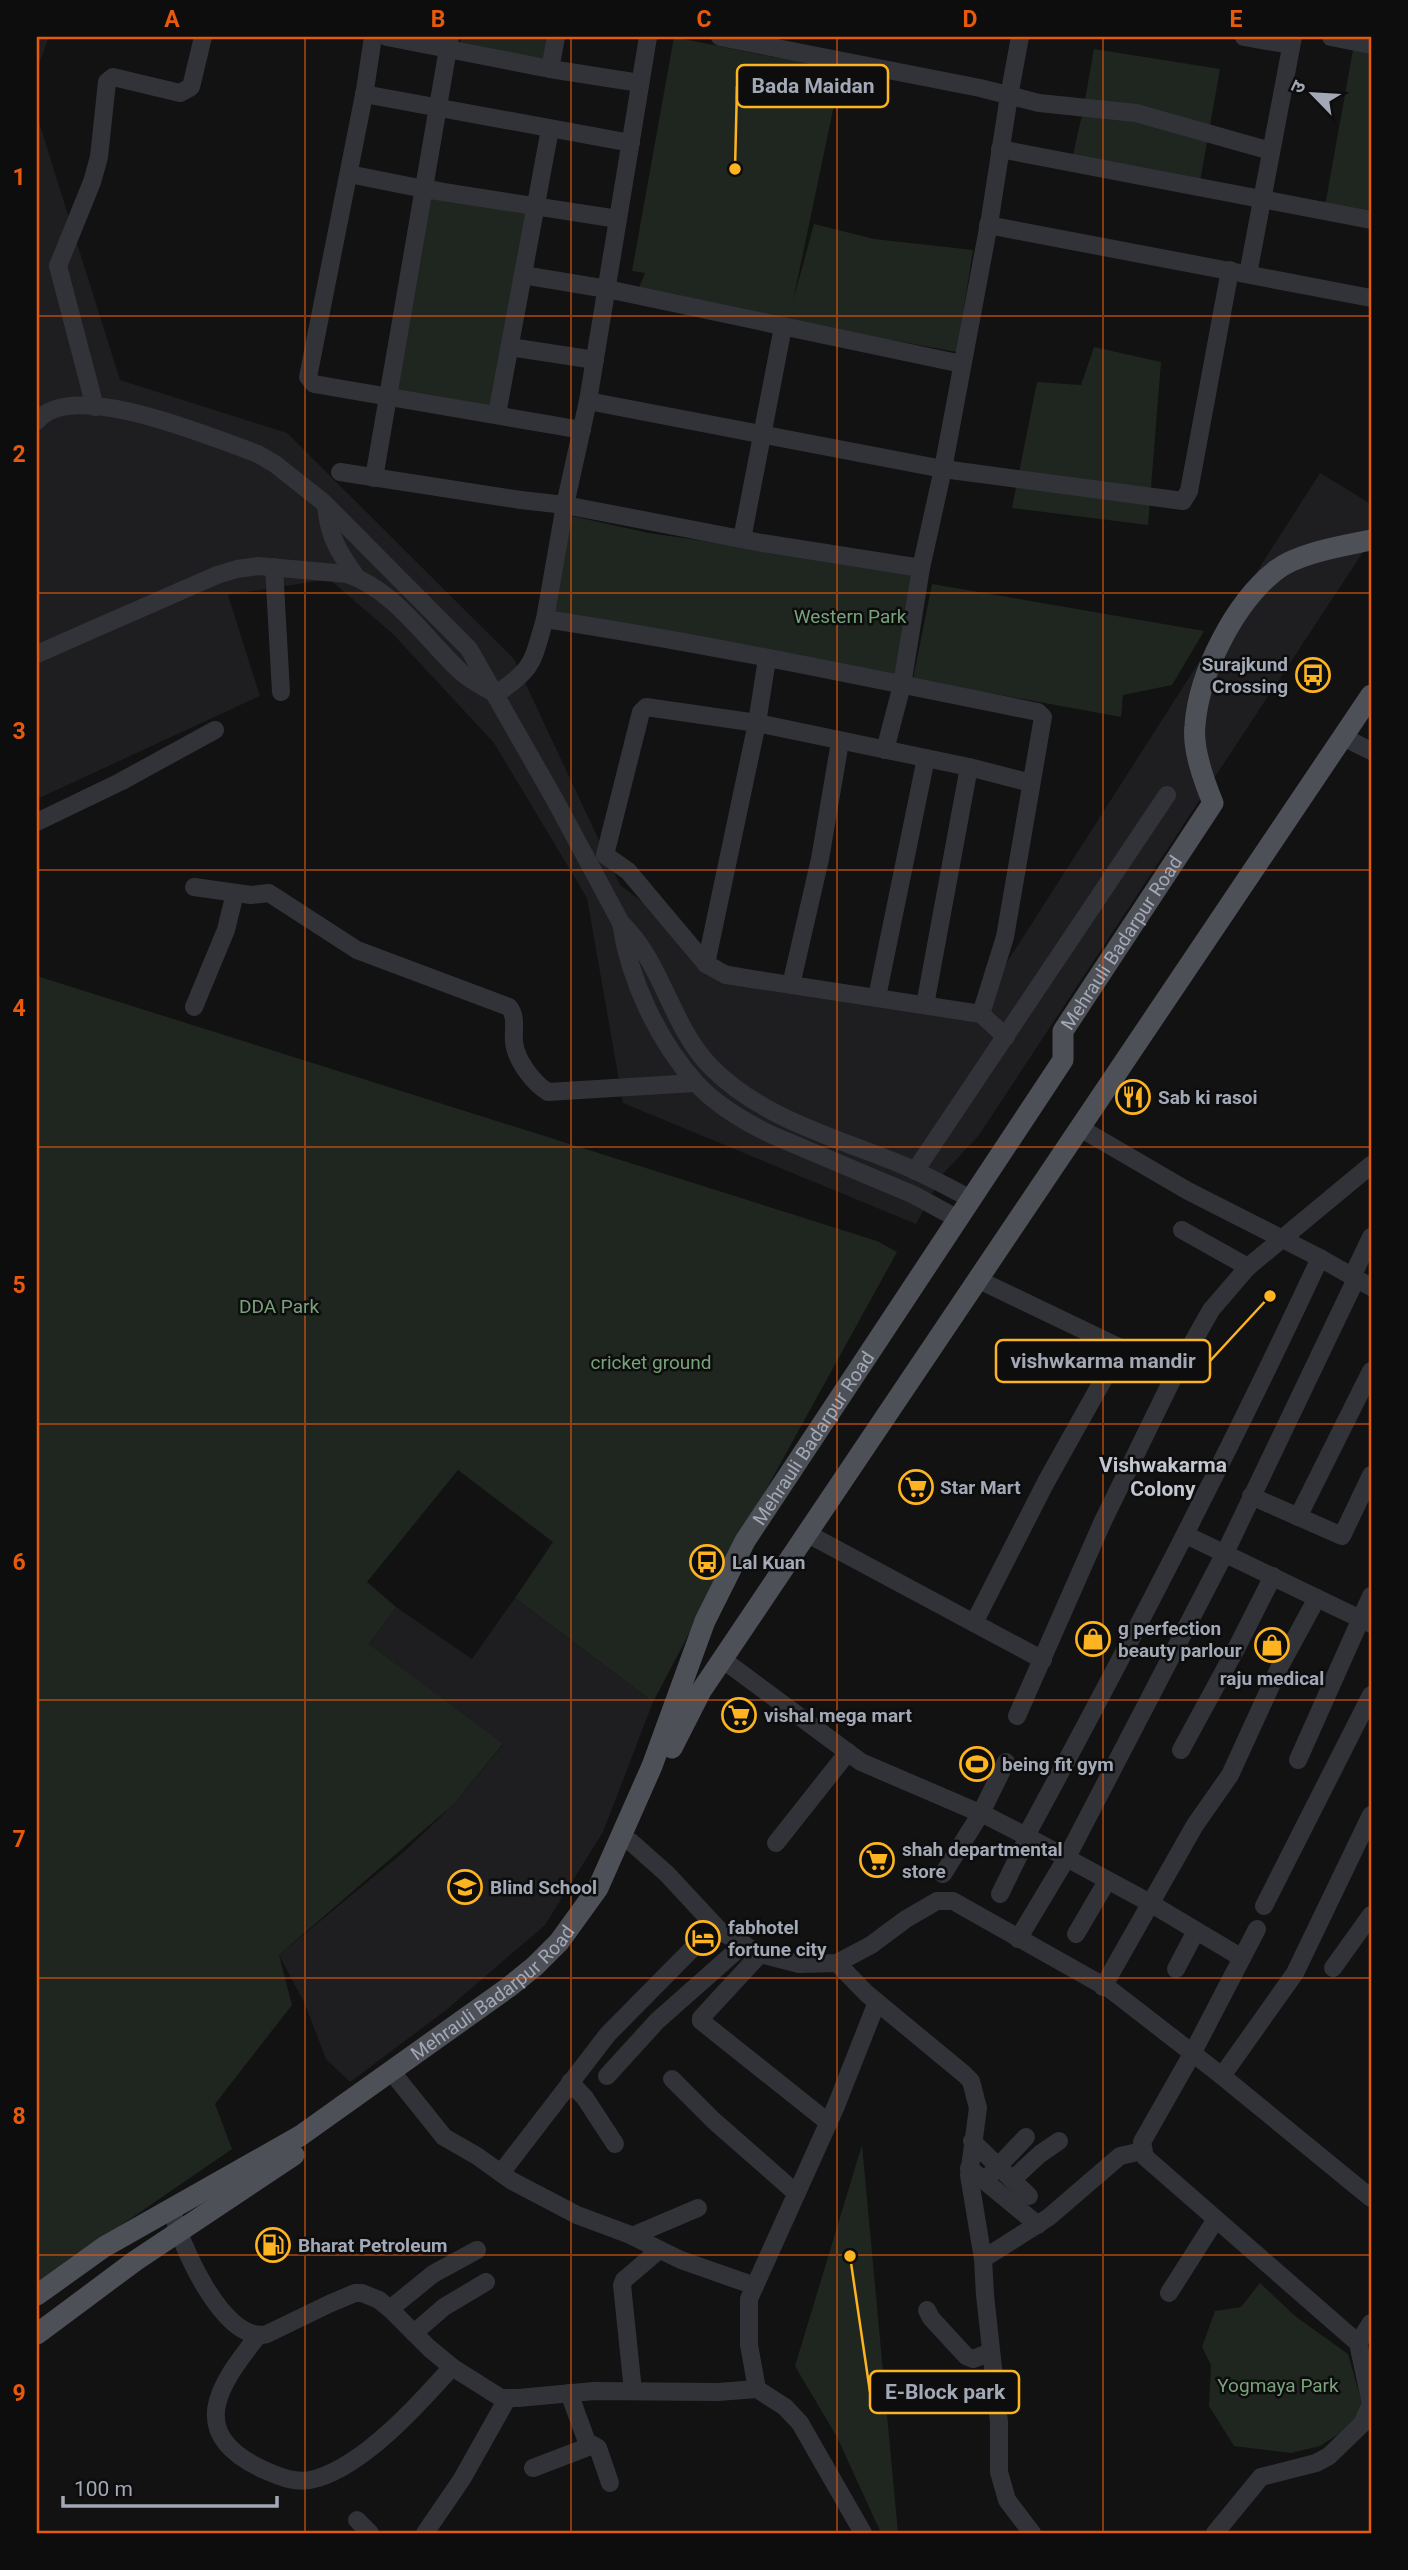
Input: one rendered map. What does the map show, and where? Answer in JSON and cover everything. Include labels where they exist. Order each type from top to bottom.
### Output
[{"type":"main road","name":"Mehrauli Badarpur Road","points":[[37,2334],[135,2261],[177,2234],[395,2077],[527,1988],[594,1920],[685,1719],[705,1621],[745,1541],[1063,1060],[1063,1031],[1213,803],[1201,774],[1194,727],[1207,670],[1236,615],[1276,570],[1313,553],[1371,540]]},
{"type":"main road","name":"Mehrauli Badarpur Road","points":[[37,2295],[104,2246],[300,2136],[395,2077],[535,1966],[579,1916],[598,1888],[652,1766],[692,1686],[722,1659],[808,1534],[1371,695]]},
{"type":"street","points":[[95,407],[58,266],[95,170],[107,82],[113,77],[180,93],[187,91],[191,87],[203,37]]},
{"type":"street","points":[[373,37],[349,174],[308,377],[314,384],[582,430]]},
{"type":"street","points":[[387,37],[449,43],[550,69],[640,83]]},
{"type":"street","points":[[550,69],[556,37]]},
{"type":"street","points":[[496,694],[521,677],[533,662],[545,619],[565,505],[589,401],[648,37]]},
{"type":"street","points":[[720,37],[1055,106],[1136,113],[1271,151]]},
{"type":"street","points":[[885,750],[902,685],[988,225],[1020,37]]},
{"type":"street","points":[[589,401],[943,468],[1183,501],[1189,491],[1239,272],[1262,200],[1292,41],[1244,37]]},
{"type":"street","points":[[1331,37],[1371,45]]},
{"type":"street","points":[[374,478],[449,43]]},
{"type":"street","points":[[364,94],[631,143]]},
{"type":"street","points":[[497,414],[550,129]]},
{"type":"street","points":[[1000,149],[1371,220]]},
{"type":"street","points":[[349,174],[425,189],[618,219]]},
{"type":"street","points":[[988,225],[1371,298]]},
{"type":"street","points":[[523,275],[607,289],[962,364]]},
{"type":"street","points":[[742,539],[783,327]]},
{"type":"street","points":[[510,347],[595,360]]},
{"type":"street","points":[[37,421],[43,413],[57,407],[95,407],[139,412],[258,454],[275,464],[326,506],[469,649],[621,923],[628,959],[648,1010],[695,1083],[751,1125],[914,1195],[958,1219]]},
{"type":"street","points":[[340,472],[565,505],[742,539],[922,568]]},
{"type":"street","points":[[326,506],[328,527],[336,547],[357,578]]},
{"type":"street","points":[[37,654],[217,575],[258,566],[347,574],[357,578],[398,607],[460,672],[496,694]]},
{"type":"street","points":[[274,568],[281,692]]},
{"type":"street","points":[[545,619],[655,636],[1041,713],[1003,944],[981,1014]]},
{"type":"street","points":[[706,964],[757,723],[767,659]]},
{"type":"street","points":[[1006,1037],[981,1014],[726,975],[706,964],[628,871],[606,855],[643,709],[651,707],[757,723],[969,767],[1031,783]]},
{"type":"street","points":[[37,822],[120,782],[215,730]]},
{"type":"street","points":[[1343,737],[1371,751]]},
{"type":"street","points":[[792,985],[820,859],[841,742]]},
{"type":"street","points":[[877,997],[926,758]]},
{"type":"street","points":[[925,1006],[969,767]]},
{"type":"street","points":[[915,1171],[1167,795]]},
{"type":"street","points":[[194,887],[255,895],[269,893],[357,950],[509,1007],[513,1012],[514,1041],[519,1059],[548,1092],[695,1083]]},
{"type":"street","points":[[194,1007],[226,930],[235,893]]},
{"type":"street","points":[[621,923],[636,937],[647,954],[683,1030],[709,1065],[744,1094],[796,1122],[915,1171],[971,1199]]},
{"type":"street","points":[[1080,1128],[1188,1191],[1321,1258],[1360,1281]]},
{"type":"street","points":[[1017,1716],[1043,1660],[1075,1579],[1175,1374],[1211,1310],[1248,1267],[1371,1165]]},
{"type":"street","points":[[1182,1230],[1248,1267]]},
{"type":"street","points":[[1018,1939],[1066,1859],[1224,1553],[1360,1281],[1371,1237]]},
{"type":"street","points":[[1000,1894],[1027,1836],[1186,1535],[1321,1258]]},
{"type":"street","points":[[979,1280],[1175,1374]]},
{"type":"street","points":[[974,1623],[1046,1482],[1121,1348]]},
{"type":"street","points":[[1298,1517],[1371,1371]]},
{"type":"street","points":[[1251,1496],[1343,1536],[1371,1475]]},
{"type":"street","points":[[808,1534],[1043,1660]]},
{"type":"street","points":[[1186,1535],[1366,1621]]},
{"type":"street","points":[[1181,1750],[1273,1576]]},
{"type":"street","points":[[1298,1760],[1366,1621],[1371,1596]]},
{"type":"street","points":[[1103,1987],[1195,1825],[1230,1775],[1280,1666],[1317,1598]]},
{"type":"street","points":[[722,1659],[870,1767],[981,1813],[1027,1836],[1150,1903],[1242,1958]]},
{"type":"street","points":[[1265,1906],[1371,1695]]},
{"type":"street","points":[[776,1843],[848,1752]]},
{"type":"street","points":[[943,1874],[981,1813],[1006,1762]]},
{"type":"street","points":[[1222,2076],[1294,1973],[1371,1815]]},
{"type":"street","points":[[631,1842],[667,1874],[720,1931],[760,1954],[799,1964],[837,1963],[871,1945],[906,1919],[945,1900],[953,1901],[1103,1987],[1149,2019],[1371,2199]]},
{"type":"street","points":[[1076,1934],[1107,1881]]},
{"type":"street","points":[[1332,1969],[1371,1915]]},
{"type":"street","points":[[1215,2533],[1261,2477],[1323,2459],[1362,2424],[1371,2404],[1358,2343],[1145,2157],[1142,2151],[1142,2142],[1192,2054],[1257,1929]]},
{"type":"street","points":[[1176,1969],[1196,1931]]},
{"type":"street","points":[[607,2076],[657,2021],[744,1944]]},
{"type":"street","points":[[501,2174],[622,2018],[691,1950]]},
{"type":"street","points":[[760,1954],[701,2021],[828,2123]]},
{"type":"street","points":[[837,1963],[877,2002],[971,2081],[978,2108],[969,2168],[983,2259],[999,2422],[999,2472],[1007,2500],[1032,2533]]},
{"type":"street","points":[[757,2389],[747,2324],[749,2299],[828,2123],[877,2002]]},
{"type":"street","points":[[395,2077],[444,2137],[546,2201],[632,2236],[681,2260],[755,2286]]},
{"type":"street","points":[[672,2079],[713,2120],[796,2193]]},
{"type":"street","points":[[570,2082],[585,2098],[615,2144]]},
{"type":"street","points":[[985,2182],[1026,2137]]},
{"type":"street","points":[[972,2141],[1028,2196]]},
{"type":"street","points":[[1013,2180],[1040,2154],[1059,2141]]},
{"type":"street","points":[[983,2259],[1038,2225],[1120,2156],[1142,2151]]},
{"type":"street","points":[[969,2168],[1038,2225]]},
{"type":"street","points":[[632,2236],[698,2208]]},
{"type":"street","points":[[172,2210],[177,2234],[187,2256],[226,2316],[257,2337]]},
{"type":"street","points":[[1169,2293],[1216,2219]]},
{"type":"street","points":[[390,2309],[433,2274],[477,2250]]},
{"type":"street","points":[[633,2391],[622,2285],[624,2280],[659,2250]]},
{"type":"street","points":[[414,2333],[444,2307],[486,2282]]},
{"type":"street","points":[[452,2367],[369,2449],[342,2468],[318,2479],[292,2481],[252,2464],[224,2443],[218,2428],[217,2407],[220,2390],[230,2371],[257,2337],[355,2293],[371,2296],[390,2309],[452,2367],[495,2396],[508,2399],[569,2393],[718,2392],[757,2389],[785,2407],[800,2423],[863,2533]]},
{"type":"street","points":[[927,2310],[931,2318],[966,2356],[973,2359],[991,2353]]},
{"type":"street","points":[[1358,2343],[1371,2323]]},
{"type":"street","points":[[569,2393],[587,2442],[598,2448],[610,2483]]},
{"type":"street","points":[[425,2533],[462,2479],[508,2399]]},
{"type":"street","points":[[533,2468],[593,2445]]},
{"type":"street","points":[[356,2520],[370,2533]]},
{"type":"shaded area","points":[[37,37],[49,37],[37,69]]},
{"type":"shaded area","points":[[37,116],[120,380],[287,433],[514,659],[620,885],[724,964],[972,1017],[1320,473],[1371,504],[1371,540],[979,1135],[942,1175],[916,1224],[623,1103],[587,898],[494,743],[392,633],[329,579],[228,595],[260,696],[37,799]]},
{"type":"shaded area","name":"Blind School","points":[[515,1598],[653,1702],[603,1832],[545,1925],[445,2011],[350,2082],[326,2059],[305,2004],[279,1955],[406,1850],[454,1804],[503,1745],[369,1644],[396,1607],[472,1659]]},
{"type":"green space","points":[[461,37],[559,37],[555,62],[460,44]]},
{"type":"green space","points":[[674,37],[773,57],[842,67],[793,301],[814,224],[874,239],[973,250],[957,352],[788,321],[639,288],[645,273],[632,271]]},
{"type":"green space","points":[[1354,44],[1371,48],[1371,219],[1325,206]]},
{"type":"green space","points":[[1094,49],[1220,69],[1200,182],[1072,159]]},
{"type":"green space","points":[[434,180],[467,190],[541,202],[503,411],[396,393]]},
{"type":"green space","points":[[1094,347],[1161,362],[1148,525],[1012,508],[1037,382],[1081,385]]},
{"type":"green space","name":"Western Park","points":[[567,515],[649,533],[917,572],[898,681],[551,615]]},
{"type":"green space","points":[[932,584],[1204,631],[1172,685],[1123,695],[1121,717],[913,679]]},
{"type":"green space","name":"DDA Park","points":[[37,976],[877,1241],[897,1252],[740,1537],[653,1702],[515,1598],[553,1542],[458,1470],[367,1582],[396,1607],[369,1644],[503,1744],[454,1804],[279,1955],[292,2005],[215,2104],[232,2149],[37,2283]]},
{"type":"green space","points":[[862,2145],[898,2533],[881,2533],[837,2437],[795,2366]]},
{"type":"green space","name":"Yogmaya Park","points":[[1260,2283],[1295,2316],[1348,2354],[1362,2403],[1357,2417],[1345,2430],[1320,2446],[1291,2453],[1234,2446],[1209,2406],[1211,2365],[1202,2347],[1215,2311],[1241,2307]]},
{"type":"place","name":"Bada Maidan","points":[[735,169]]},
{"type":"place","name":"Surajkund Crossing","points":[[1313,675]]},
{"type":"place","name":"Sab ki rasoi","points":[[1133,1097]]},
{"type":"place","name":"vishwkarma mandir","points":[[1270,1296]]},
{"type":"place","name":"Star Mart","points":[[916,1487]]},
{"type":"place","name":"Lal Kuan","points":[[707,1562]]},
{"type":"place","name":"g perfection beauty parlour","points":[[1093,1639]]},
{"type":"place","name":"raju medical","points":[[1272,1645]]},
{"type":"place","name":"vishal mega mart","points":[[739,1715]]},
{"type":"place","name":"being fit gym","points":[[977,1764]]},
{"type":"place","name":"shah departmental store","points":[[877,1860]]},
{"type":"place","name":"Blind School","points":[[465,1887]]},
{"type":"place","name":"fabhotel fortune city","points":[[703,1938]]},
{"type":"place","name":"Bharat Petroleum","points":[[273,2245]]},
{"type":"place","name":"E-Block park","points":[[850,2256]]},
{"type":"district","name":"Vishwakarma Colony","points":[[1163,1477]]},
{"type":"park label","name":"cricket ground","points":[[651,1362]]}]
